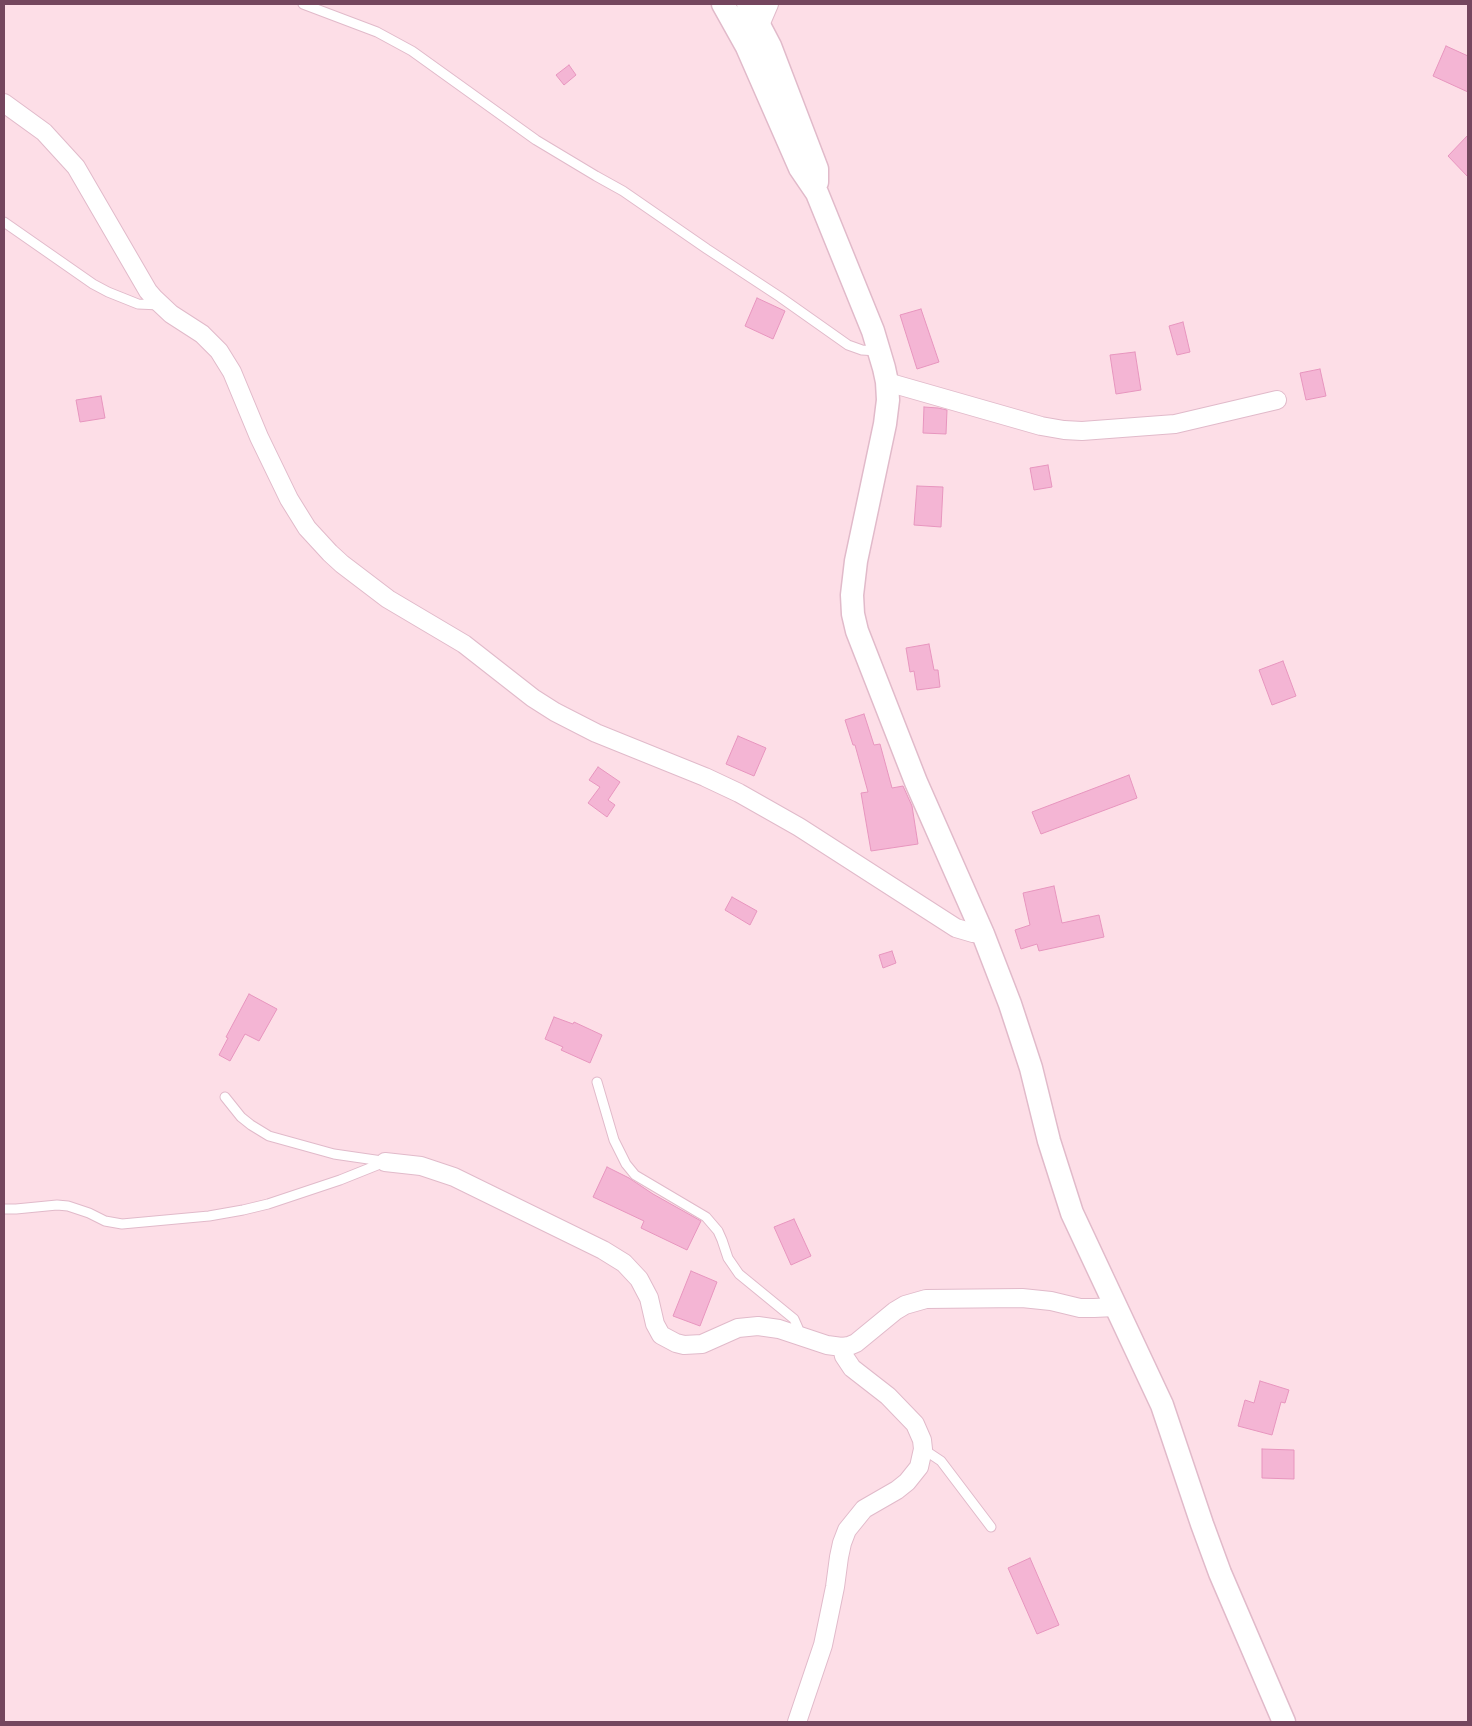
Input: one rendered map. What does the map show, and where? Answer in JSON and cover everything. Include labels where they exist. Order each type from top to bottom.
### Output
[{"type":"street","points":[[723,4],[747,47],[800,168],[817,193],[880,350],[887,382],[888,400],[885,424],[856,561],[852,595],[856,631],[916,782],[983,934],[1010,1004],[1031,1068],[1049,1141],[1072,1213],[1114,1307],[1162,1405],[1220,1573],[1284,1722]]},
{"type":"street","points":[[748,4],[770,46],[816,169],[817,193]]},
{"type":"street","points":[[760,25],[769,4]]},
{"type":"street","points":[[4,103],[44,132],[76,167],[148,291],[160,305],[202,334],[219,351],[232,372],[259,437],[298,514],[307,528],[330,553],[372,587],[405,610],[464,644],[555,712],[596,733],[705,777],[739,793],[799,827],[956,928],[983,934]]},
{"type":"street","points":[[887,382],[1041,426],[1082,431],[1175,424],[1277,400]]},
{"type":"street","points":[[385,1162],[421,1166],[454,1177],[603,1250],[624,1263],[639,1279],[649,1298],[657,1328],[662,1334],[676,1343],[684,1345],[702,1344],[747,1326],[768,1326],[827,1345],[842,1347],[856,1343],[905,1305],[926,1299],[1022,1298],[1051,1301],[1080,1308],[1114,1307]]},
{"type":"street","points":[[798,1722],[823,1644],[835,1587],[839,1556],[847,1530],[864,1509],[898,1490],[907,1482],[919,1466],[923,1449],[922,1440],[915,1424],[888,1396],[852,1368],[844,1356],[842,1347]]},
{"type":"lane","points":[[303,4],[357,24],[396,42],[428,62],[442,74],[536,140],[623,191],[848,345],[862,350],[880,350]]},
{"type":"lane","points":[[4,222],[93,284],[108,292],[138,304],[160,305]]},
{"type":"lane","points":[[597,1082],[614,1140],[626,1164],[635,1175],[706,1218],[718,1231],[728,1258],[739,1274],[794,1319],[798,1328],[797,1335]]},
{"type":"lane","points":[[225,1097],[250,1125],[270,1136],[307,1148],[385,1162]]},
{"type":"lane","points":[[4,1209],[57,1205],[68,1206],[105,1221],[122,1224],[209,1216],[268,1204],[340,1180],[385,1162]]},
{"type":"lane","points":[[923,1449],[941,1461],[991,1527]]},
{"type":"building","points":[[1446,46],[1468,56],[1468,92],[1433,76]]},
{"type":"building","points":[[569,65],[576,75],[564,85],[556,75]]},
{"type":"building","points":[[1468,135],[1468,177],[1448,156]]},
{"type":"building","points":[[757,298],[785,311],[773,339],[745,326]]},
{"type":"building","points":[[921,309],[939,362],[917,369],[900,315]]},
{"type":"building","points":[[1183,322],[1190,352],[1177,355],[1169,326]]},
{"type":"building","points":[[1135,352],[1141,390],[1116,394],[1110,355]]},
{"type":"building","points":[[1320,369],[1326,396],[1306,400],[1300,373]]},
{"type":"building","points":[[101,396],[105,418],[80,422],[76,400]]},
{"type":"building","points":[[924,407],[947,410],[946,434],[923,433]]},
{"type":"building","points":[[1048,465],[1052,487],[1034,490],[1030,468]]},
{"type":"building","points":[[917,486],[943,487],[941,527],[914,525]]},
{"type":"building","points":[[929,644],[934,670],[938,670],[940,687],[917,690],[914,671],[910,672],[906,648]]},
{"type":"building","points":[[1283,661],[1296,696],[1272,705],[1259,670]]},
{"type":"building","points":[[864,714],[874,745],[880,744],[892,788],[903,786],[912,806],[918,844],[871,851],[861,793],[868,792],[855,745],[853,745],[845,720]]},
{"type":"building","points":[[738,736],[766,748],[754,776],[726,764]]},
{"type":"building","points":[[598,767],[620,782],[608,800],[615,805],[607,817],[588,803],[600,787],[589,780]]},
{"type":"building","points":[[1129,775],[1137,798],[1041,834],[1032,812]]},
{"type":"building","points":[[1054,886],[1062,923],[1099,915],[1104,937],[1039,951],[1037,944],[1021,949],[1015,930],[1030,925],[1023,893]]},
{"type":"building","points":[[732,897],[757,911],[750,925],[725,910]]},
{"type":"building","points":[[892,951],[896,963],[883,968],[879,955]]},
{"type":"building","points":[[249,994],[277,1009],[259,1041],[245,1034],[230,1061],[219,1055],[228,1038],[226,1037]]},
{"type":"building","points":[[554,1017],[573,1024],[574,1022],[602,1035],[590,1063],[561,1050],[563,1047],[545,1039]]},
{"type":"building","points":[[607,1167],[701,1221],[687,1250],[641,1228],[644,1221],[593,1197]]},
{"type":"building","points":[[794,1219],[811,1256],[791,1265],[774,1227]]},
{"type":"building","points":[[691,1271],[717,1282],[700,1326],[673,1316]]},
{"type":"building","points":[[1260,1381],[1289,1390],[1285,1403],[1281,1402],[1272,1435],[1238,1426],[1245,1400],[1254,1403]]},
{"type":"building","points":[[1262,1449],[1294,1450],[1294,1479],[1262,1478]]},
{"type":"building","points":[[1030,1558],[1059,1625],[1037,1634],[1008,1568]]}]
